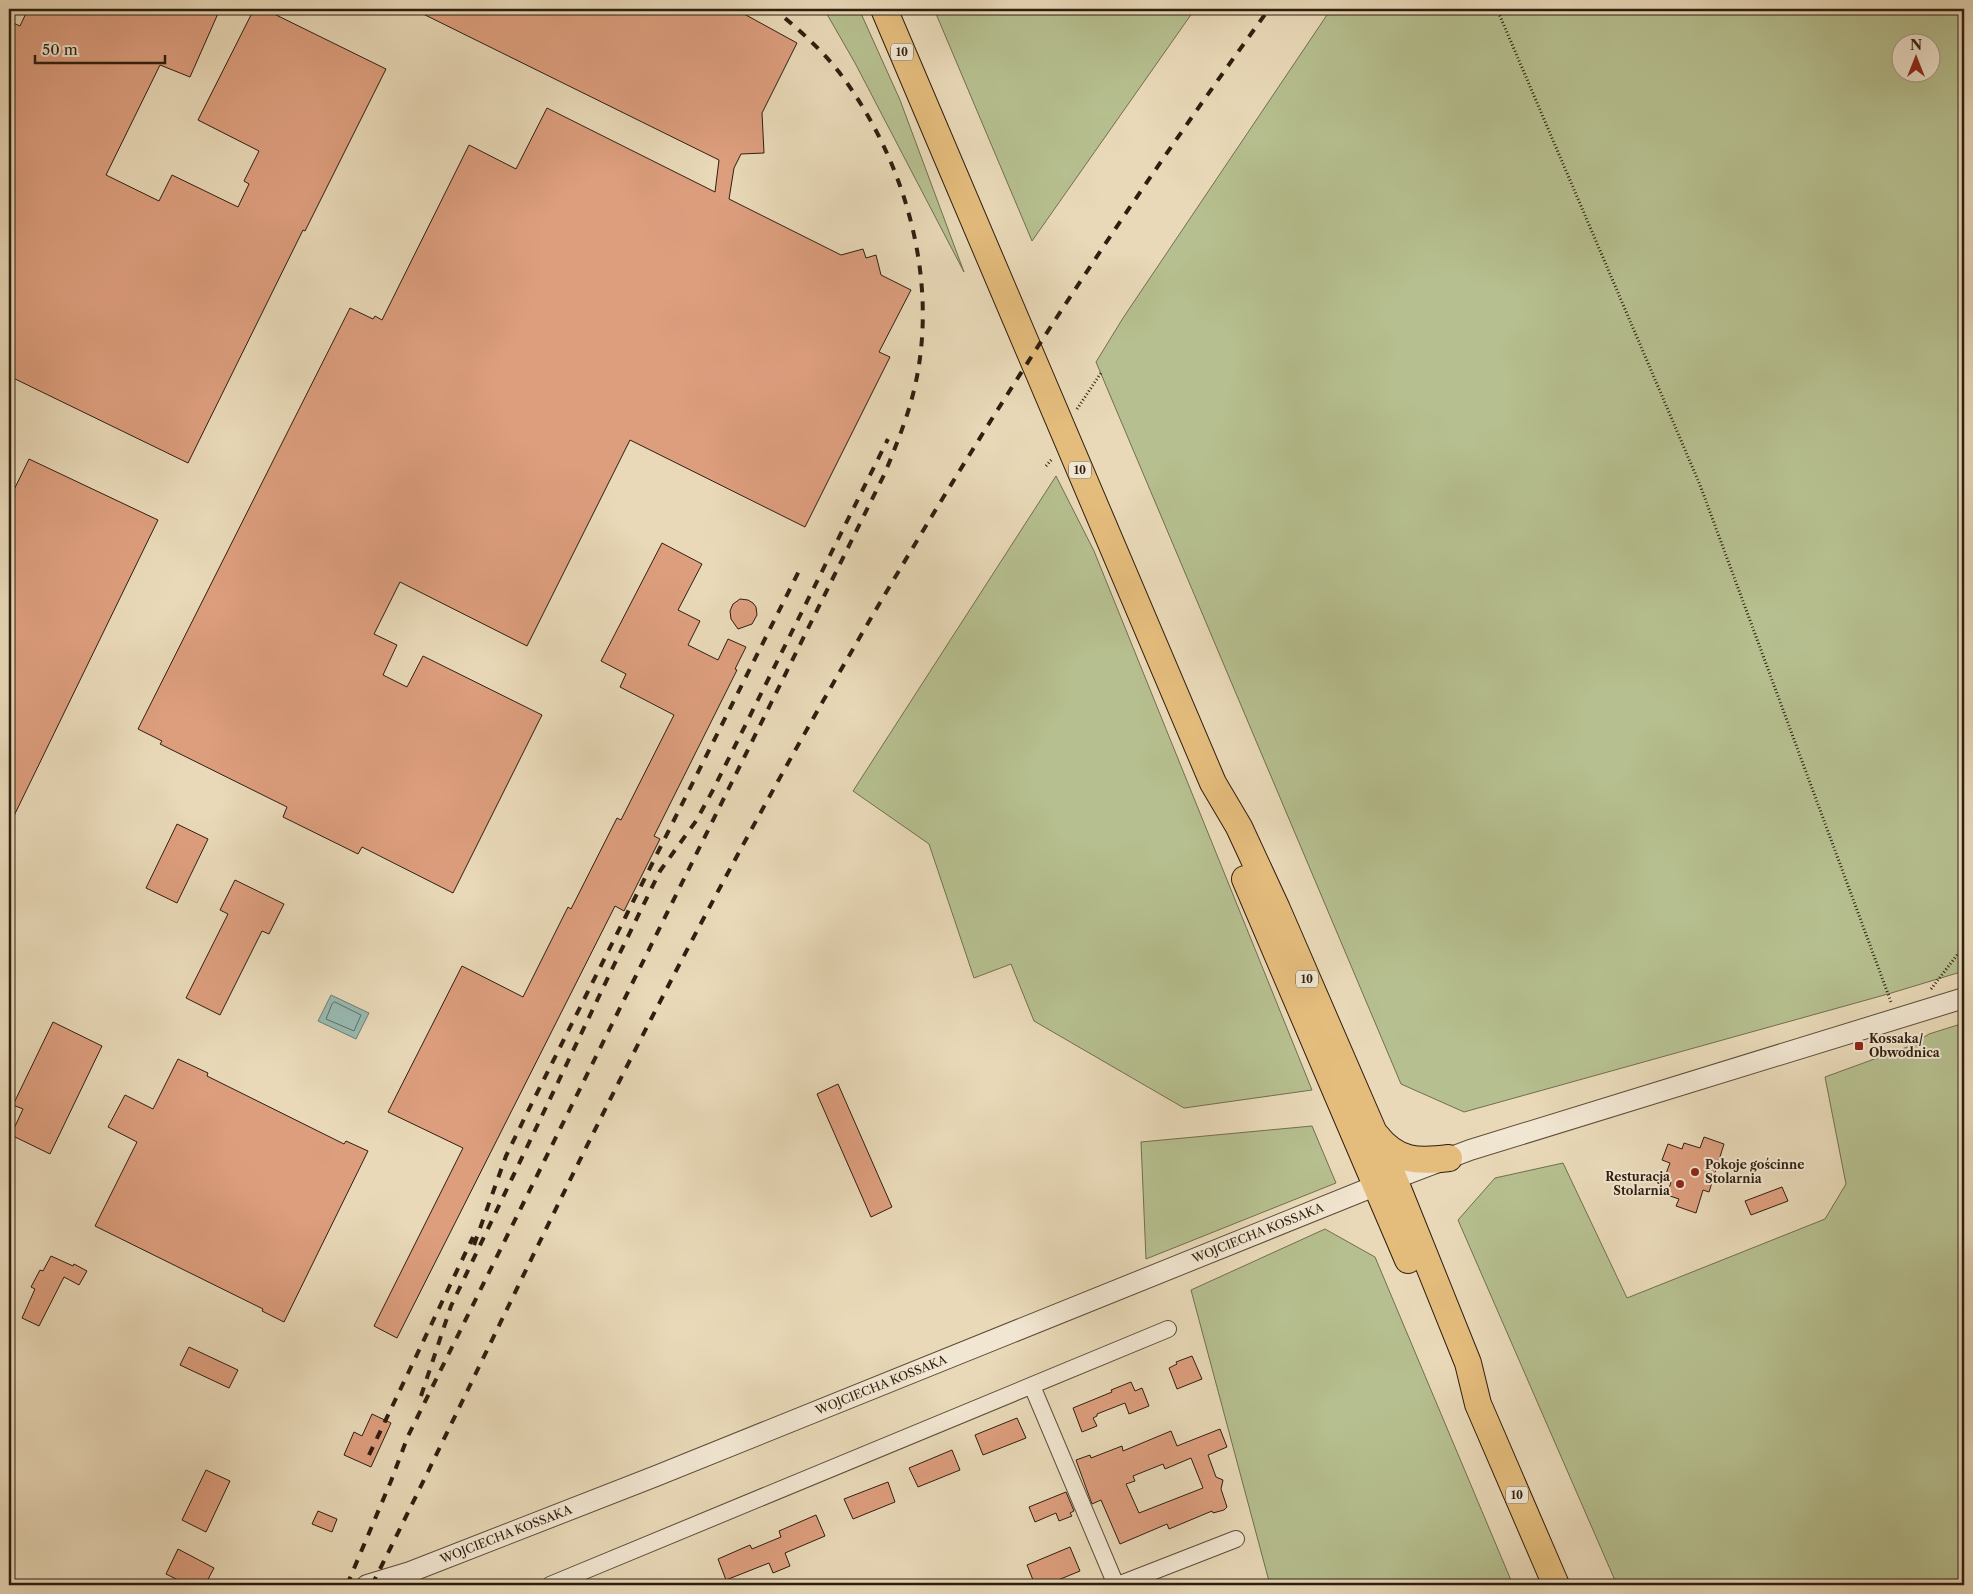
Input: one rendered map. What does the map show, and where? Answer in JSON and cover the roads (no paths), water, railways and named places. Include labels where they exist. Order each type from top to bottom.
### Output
[{"type":"highway","name":"10","points":[[884,9],[1214,783],[1239,827],[1277,909],[1373,1132],[1384,1182],[1407,1211],[1468,1363],[1478,1404]]},
{"type":"highway","name":"10","points":[[1214,783],[1226,830],[1243,874],[1384,1182],[1456,1367],[1478,1404],[1556,1585]]},
{"type":"highway","points":[[1373,1132],[1390,1150],[1402,1157],[1441,1161]]},
{"type":"highway","points":[[1407,1211],[1406,1193],[1411,1183],[1423,1169],[1441,1161]]},
{"type":"street","name":"WOJCIECHA KOSSAKA","points":[[367,1585],[413,1579],[795,1421],[1384,1182],[1470,1150],[1964,998]]},
{"type":"street","points":[[550,1585],[1168,1329]]},
{"type":"street","points":[[1032,1386],[1117,1585],[1236,1539]]},
{"type":"water","points":[[331,995],[369,1013],[356,1039],[318,1021]]},
{"type":"railway","points":[[347,1585],[408,1436],[885,473],[912,398],[920,356],[923,313],[920,270],[912,227],[900,185],[883,145],[863,107],[839,72],[808,39],[774,9]]},
{"type":"railway","points":[[372,1585],[552,1216],[663,996],[800,741],[947,491],[1024,368],[1103,247],[1269,9]]},
{"type":"railway","points":[[421,1396],[451,1306],[614,965],[660,871],[696,821],[713,790],[888,439]]},
{"type":"railway","points":[[474,1245],[506,1156],[799,571]]},
{"type":"railway","points":[[369,1455],[473,1237]]},
{"type":"place","name":"Kossaka/ Obwodnica","points":[[1859,1046]]},
{"type":"place","name":"Pokoje gościnne Stolarnia","points":[[1695,1172]]},
{"type":"place","name":"Resturacja Stolarnia","points":[[1680,1184]]}]
